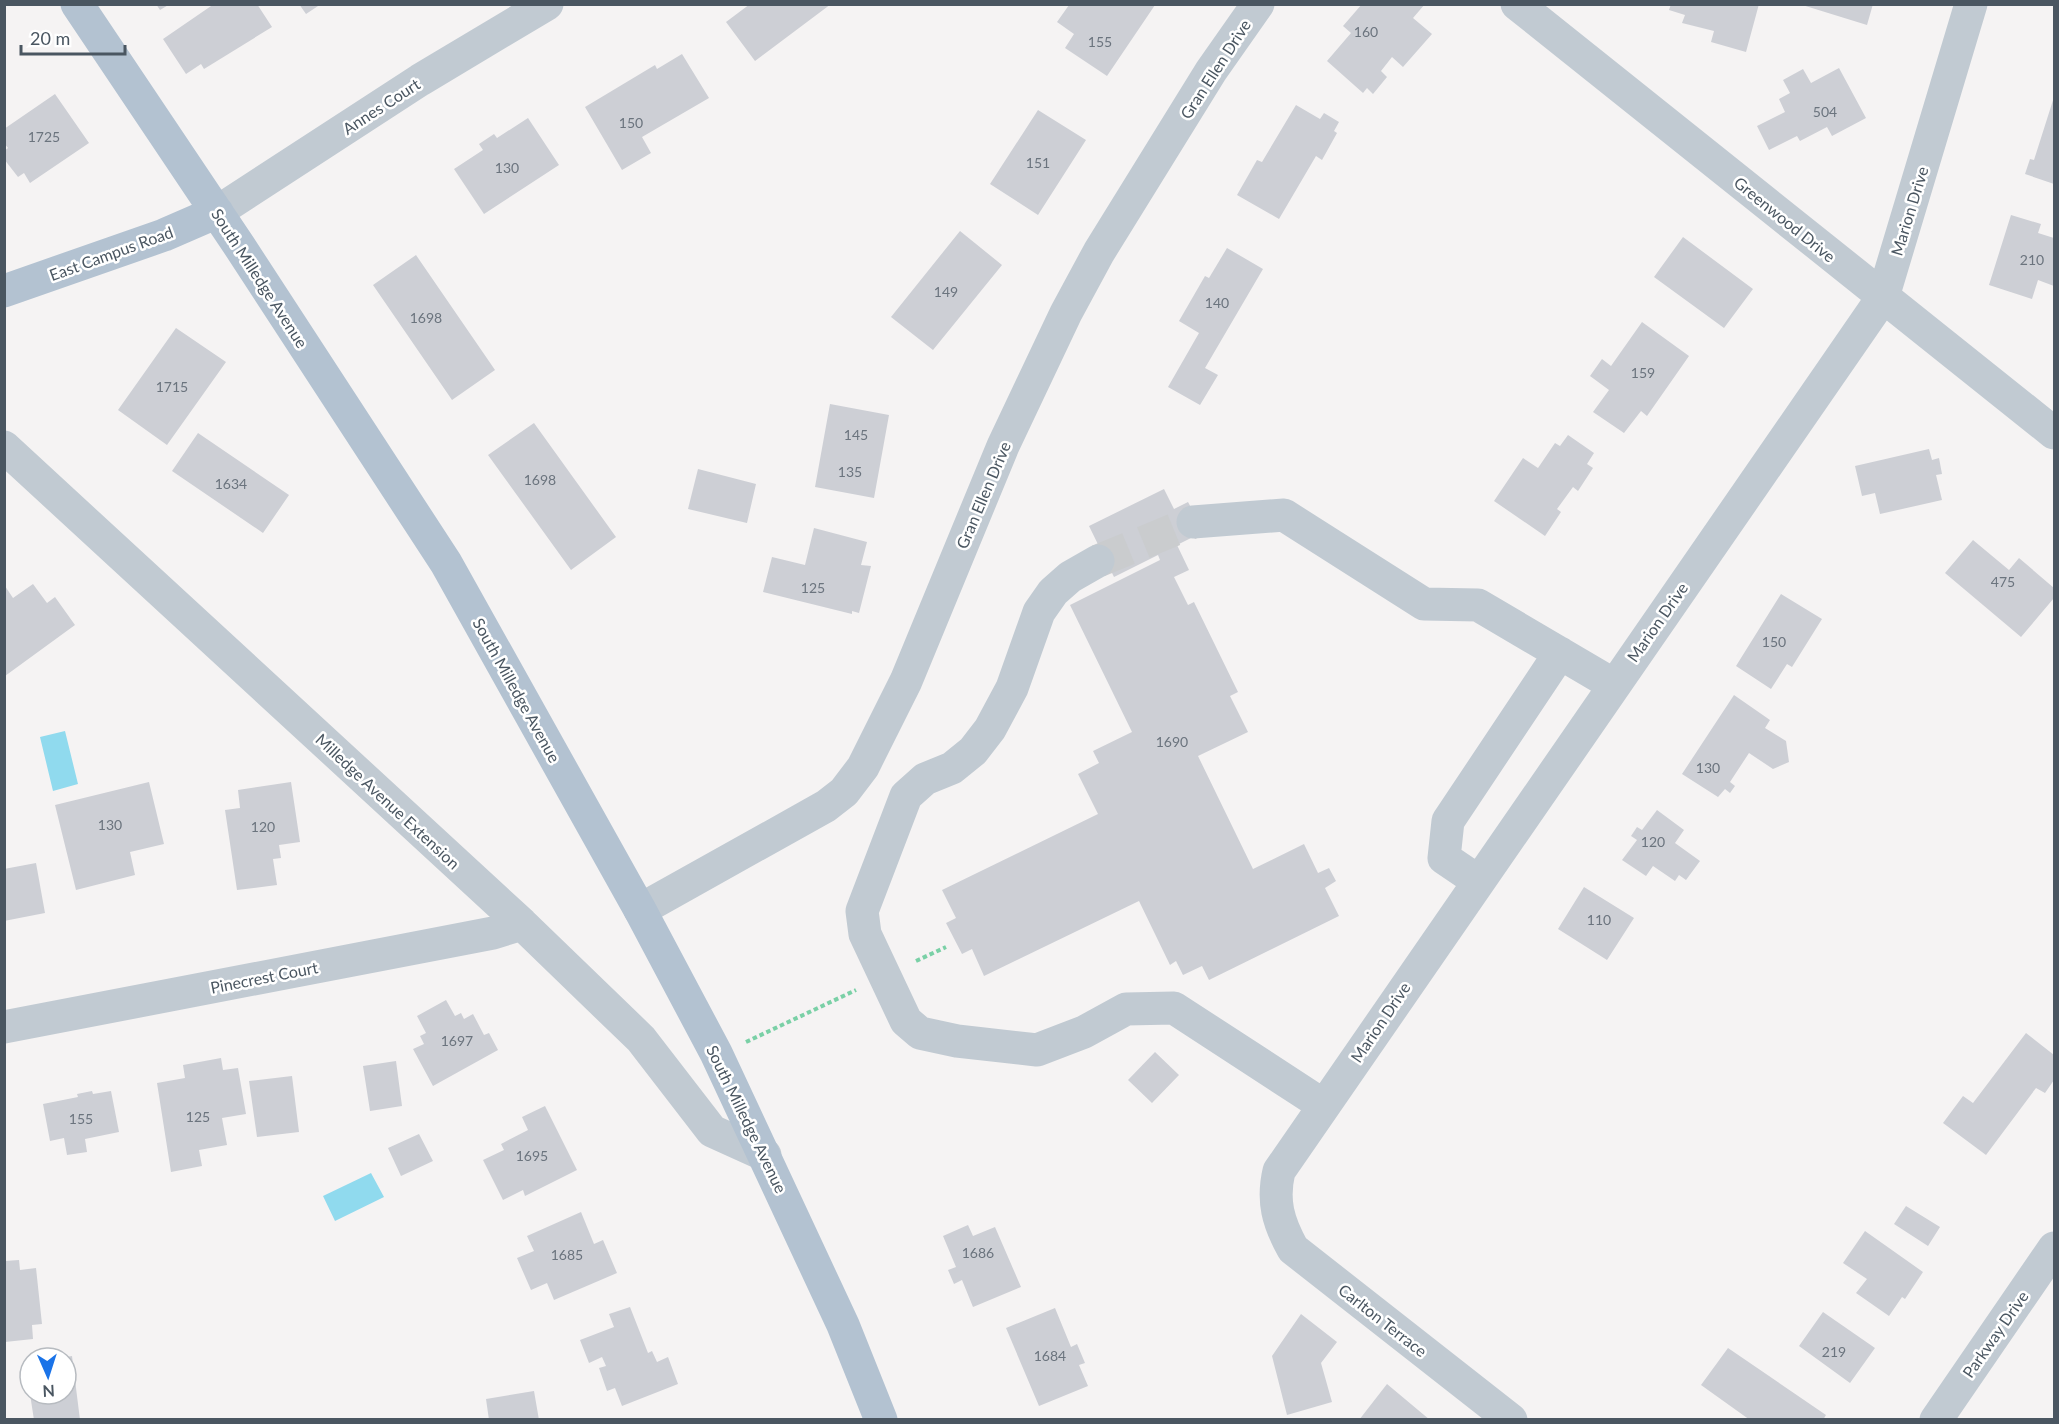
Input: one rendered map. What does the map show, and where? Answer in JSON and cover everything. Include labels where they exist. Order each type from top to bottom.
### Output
[{"type":"main road","name":"South Milledge Avenue","points":[[77,4],[217,212],[446,563],[640,910],[716,1053],[843,1325],[881,1419]]},
{"type":"main road","name":"East Campus Road","points":[[4,291],[164,235],[217,212]]},
{"type":"street","name":"Annes Court","points":[[217,212],[420,80],[547,4]]},
{"type":"street","name":"Gran Ellen Drive","points":[[640,910],[826,806],[844,792],[862,767],[906,681],[1003,446],[1066,313],[1099,252],[1211,71],[1258,4]]},
{"type":"street","name":"Greenwood Drive","points":[[1517,4],[2055,433]]},
{"type":"street","name":"Marion Drive","points":[[1275,1206],[1279,1171],[1323,1105],[1883,297],[1971,4]]},
{"type":"street","name":"Milledge Avenue Extension","points":[[4,447],[522,924],[641,1039],[712,1131],[765,1155]]},
{"type":"street","points":[[1193,522],[1284,515],[1424,604],[1478,605],[1614,684]]},
{"type":"street","points":[[1098,561],[1070,577],[1053,592],[1039,612],[1012,688],[990,729],[974,751],[952,768],[925,779],[906,796],[862,911],[862,924],[906,1021],[920,1033],[957,1041],[1037,1050],[1084,1032],[1125,1009],[1174,1008],[1323,1105]]},
{"type":"street","points":[[1478,881],[1444,858],[1448,821],[1560,653]]},
{"type":"street","points":[[862,767],[906,796]]},
{"type":"street","name":"Pinecrest Court","points":[[4,1027],[494,933],[522,924]]},
{"type":"street","name":"Carlton Terrace","points":[[1275,1206],[1282,1229],[1293,1249],[1511,1419]]},
{"type":"street","name":"Parkway Drive","points":[[1936,1419],[2055,1248]]},
{"type":"path","points":[[906,966],[946,947]]},
{"type":"path","points":[[746,1043],[863,986]]},
{"type":"water","points":[[65,731],[78,784],[53,791],[40,737]]},
{"type":"water","points":[[371,1173],[384,1197],[335,1221],[323,1196]]},
{"type":"building","points":[[156,4],[170,4],[160,10]]},
{"type":"building","points":[[214,4],[257,4],[272,27],[204,69],[201,64],[186,74],[163,39]]},
{"type":"building","points":[[299,4],[321,4],[306,14]]},
{"type":"building","points":[[750,4],[831,4],[755,61],[726,22]]},
{"type":"building","points":[[1362,4],[1425,4],[1413,18],[1432,34],[1403,67],[1392,57],[1381,71],[1387,77],[1373,94],[1367,88],[1363,93],[1327,61],[1351,33],[1343,26]]},
{"type":"building","points":[[1671,4],[1759,4],[1746,52],[1711,42],[1714,31],[1682,23],[1685,15],[1669,10]]},
{"type":"building","points":[[1799,4],[1873,4],[1867,25]]},
{"type":"building","points":[[1069,5],[1155,5],[1107,76],[1065,48],[1074,34],[1057,22]]},
{"type":"building","points":[[682,54],[709,98],[642,137],[651,153],[622,170],[585,107],[655,65],[657,69]]},
{"type":"building","points":[[1839,68],[1866,118],[1832,136],[1827,127],[1800,141],[1797,136],[1769,150],[1757,126],[1785,112],[1779,99],[1790,93],[1783,80],[1803,69],[1811,83]]},
{"type":"building","points":[[55,94],[89,143],[30,183],[24,173],[18,177],[4,159],[4,151],[8,148],[4,143],[4,129]]},
{"type":"building","points":[[2054,97],[2054,184],[2025,174],[2030,159],[2034,160]]},
{"type":"building","points":[[1296,105],[1320,119],[1324,113],[1339,122],[1334,131],[1337,133],[1322,160],[1316,156],[1279,219],[1237,195],[1257,160],[1262,162]]},
{"type":"building","points":[[1038,110],[1086,140],[1038,215],[990,184]]},
{"type":"building","points":[[528,118],[559,165],[484,214],[454,169],[483,150],[479,144],[494,134],[497,138]]},
{"type":"building","points":[[2011,215],[2041,224],[2038,233],[2054,238],[2054,286],[2038,280],[2032,299],[1989,285]]},
{"type":"building","points":[[960,231],[1002,265],[933,350],[891,317]]},
{"type":"building","points":[[1683,237],[1753,289],[1724,328],[1654,277]]},
{"type":"building","points":[[1227,248],[1263,269],[1205,368],[1218,375],[1200,405],[1168,387],[1199,333],[1179,321],[1205,276],[1209,278]]},
{"type":"building","points":[[416,255],[495,370],[452,400],[373,285]]},
{"type":"building","points":[[1642,322],[1689,356],[1647,416],[1641,411],[1624,433],[1593,412],[1609,390],[1590,376],[1602,359],[1611,366]]},
{"type":"building","points":[[176,328],[226,362],[167,445],[118,410]]},
{"type":"building","points":[[830,404],[889,415],[874,498],[815,487]]},
{"type":"building","points":[[534,423],[616,537],[571,570],[488,455]]},
{"type":"building","points":[[198,433],[289,495],[263,533],[172,471]]},
{"type":"building","points":[[1568,435],[1594,453],[1587,464],[1593,468],[1578,491],[1573,487],[1557,509],[1561,512],[1545,536],[1494,501],[1523,458],[1538,468],[1555,443],[1560,446]]},
{"type":"building","points":[[1929,449],[1932,460],[1939,458],[1942,474],[1936,475],[1942,500],[1880,514],[1875,493],[1862,496],[1855,466]]},
{"type":"building","points":[[698,469],[756,484],[747,523],[688,509]]},
{"type":"building","points":[[1164,489],[1174,509],[1188,502],[1194,513],[1182,519],[1191,538],[1177,545],[1189,570],[1174,577],[1188,605],[1194,602],[1238,692],[1230,696],[1248,732],[1198,756],[1253,869],[1304,844],[1318,873],[1329,868],[1336,881],[1325,888],[1339,916],[1209,980],[1202,966],[1183,975],[1176,961],[1170,965],[1139,901],[984,976],[972,949],[962,954],[946,923],[956,918],[942,890],[1098,814],[1078,774],[1099,763],[1093,751],[1132,732],[1070,605],[1160,560],[1158,555],[1114,577],[1089,526]]},
{"type":"building","points":[[814,528],[867,542],[861,565],[871,566],[859,613],[852,611],[852,614],[763,592],[772,557],[805,565]]},
{"type":"building","points":[[1973,540],[2009,570],[2019,558],[2054,588],[2054,598],[2021,637],[1945,573]]},
{"type":"building","points":[[33,584],[47,603],[55,597],[75,625],[5,676],[5,586],[13,598]]},
{"type":"building","points":[[1781,594],[1822,619],[1792,667],[1787,664],[1771,689],[1736,666]]},
{"type":"building","points":[[1734,695],[1770,720],[1765,728],[1786,741],[1789,762],[1773,769],[1749,753],[1730,782],[1735,786],[1730,793],[1725,789],[1718,797],[1682,774]]},
{"type":"building","points":[[149,782],[164,844],[130,852],[135,875],[76,890],[55,805]]},
{"type":"building","points":[[291,782],[300,842],[279,845],[281,858],[273,859],[277,885],[237,890],[225,810],[240,808],[238,790]]},
{"type":"building","points":[[1657,810],[1684,830],[1675,843],[1700,861],[1686,880],[1679,875],[1675,881],[1653,866],[1646,876],[1622,860],[1637,840],[1631,836],[1637,827],[1642,830]]},
{"type":"building","points":[[36,863],[45,913],[4,921],[4,869]]},
{"type":"building","points":[[1584,887],[1634,918],[1607,960],[1558,929]]},
{"type":"building","points":[[446,1000],[455,1016],[461,1013],[464,1019],[473,1014],[484,1035],[489,1033],[498,1050],[433,1086],[413,1049],[424,1044],[420,1036],[426,1033],[417,1016]]},
{"type":"building","points":[[2026,1033],[2054,1055],[2054,1080],[2045,1093],[2036,1088],[1986,1155],[1943,1123],[1963,1096],[1973,1103]]},
{"type":"building","points":[[1155,1052],[1179,1075],[1152,1103],[1128,1080]]},
{"type":"building","points":[[221,1058],[223,1070],[238,1068],[246,1114],[222,1118],[227,1145],[199,1150],[202,1166],[171,1172],[157,1083],[185,1078],[183,1065]]},
{"type":"building","points":[[396,1061],[402,1106],[370,1111],[363,1066]]},
{"type":"building","points":[[292,1076],[299,1132],[257,1137],[249,1081]]},
{"type":"building","points":[[92,1091],[93,1094],[111,1091],[119,1132],[85,1139],[87,1152],[67,1155],[64,1138],[50,1141],[43,1104],[78,1097],[77,1094]]},
{"type":"building","points":[[545,1106],[577,1170],[525,1196],[523,1190],[503,1200],[483,1160],[504,1150],[501,1144],[528,1130],[522,1117]]},
{"type":"building","points":[[419,1134],[433,1161],[401,1176],[388,1148]]},
{"type":"building","points":[[1906,1206],[1940,1227],[1928,1246],[1894,1224]]},
{"type":"building","points":[[581,1212],[594,1244],[603,1240],[617,1273],[554,1300],[547,1283],[531,1290],[517,1258],[534,1251],[527,1236]]},
{"type":"building","points":[[968,1225],[973,1236],[995,1227],[1021,1287],[973,1307],[962,1280],[954,1284],[948,1270],[956,1267],[943,1236]]},
{"type":"building","points":[[1865,1231],[1923,1272],[1905,1299],[1902,1297],[1889,1316],[1856,1293],[1867,1279],[1843,1263]]},
{"type":"building","points":[[19,1260],[20,1270],[36,1268],[42,1324],[32,1325],[33,1339],[5,1342],[5,1261]]},
{"type":"building","points":[[630,1307],[648,1353],[652,1351],[657,1362],[668,1357],[678,1384],[622,1406],[615,1388],[607,1391],[599,1368],[606,1366],[602,1357],[589,1363],[580,1340],[614,1327],[609,1314]]},
{"type":"building","points":[[1055,1308],[1071,1347],[1077,1344],[1085,1363],[1079,1365],[1088,1386],[1039,1406],[1006,1328]]},
{"type":"building","points":[[1823,1312],[1875,1348],[1850,1383],[1799,1346]]},
{"type":"building","points":[[1301,1314],[1337,1342],[1321,1363],[1332,1402],[1287,1415],[1272,1356]]},
{"type":"building","points":[[1728,1348],[1826,1415],[1823,1420],[1750,1420],[1701,1385]]},
{"type":"building","points":[[1387,1384],[1430,1420],[1359,1420]]},
{"type":"building","points":[[534,1391],[539,1420],[489,1420],[486,1399]]},
{"type":"building","points":[[78,1404],[80,1420],[34,1420],[32,1406],[78,1406]]},
{"type":"tunnel","points":[[1098,561],[1193,522]]}]
